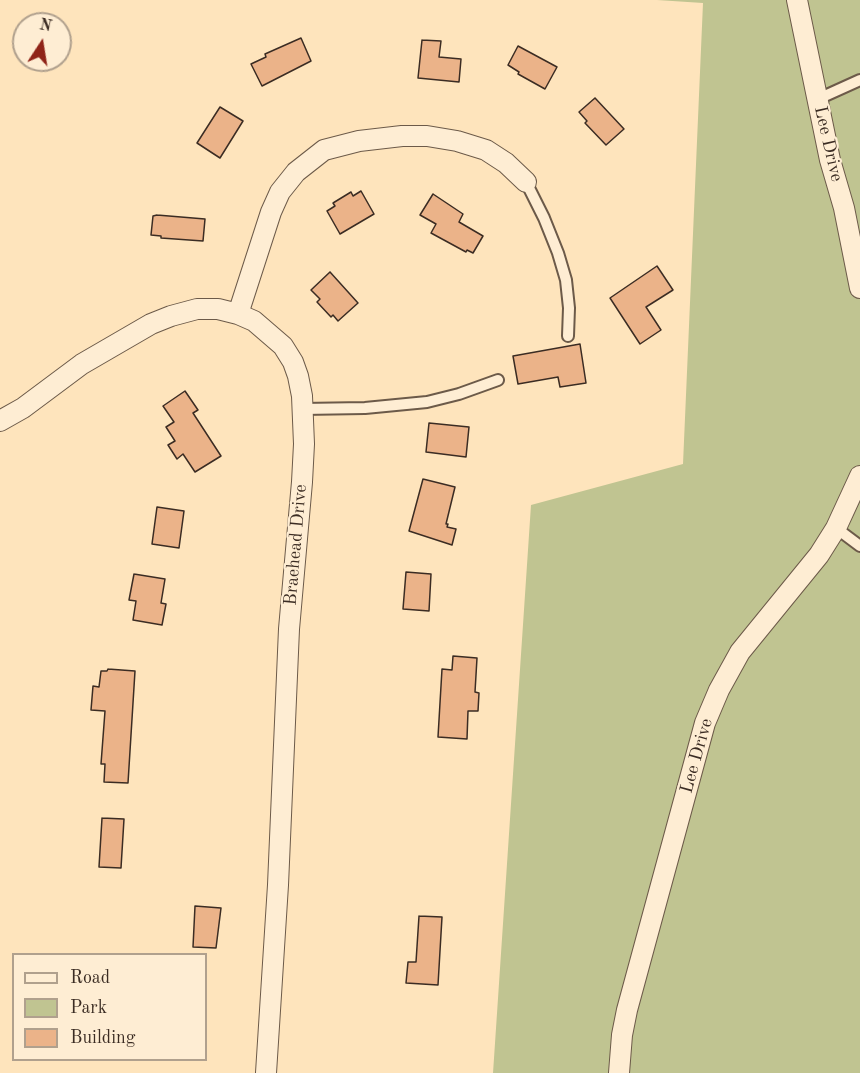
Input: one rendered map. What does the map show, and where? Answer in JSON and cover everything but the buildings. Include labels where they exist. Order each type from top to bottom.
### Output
[{"type":"street","name":"Lee Drive","points":[[797,0],[860,288]]},
{"type":"street","points":[[238,314],[271,212],[280,192],[296,172],[324,150],[359,141],[391,137],[457,141],[486,150],[506,163],[525,182]]},
{"type":"street","name":"Braehead Drive","points":[[0,421],[23,408],[82,364],[151,324],[171,315],[197,309],[218,309],[254,321],[283,346],[293,362],[298,376],[302,409],[302,482],[289,629],[278,885],[266,1073]]},
{"type":"street","name":"Lee Drive","points":[[619,1073],[622,1035],[627,1010],[705,723],[719,690],[740,652],[801,578],[836,528],[860,476]]},
{"type":"lane","points":[[818,99],[860,80]]},
{"type":"lane","points":[[525,182],[544,218],[566,280],[569,308],[568,336]]},
{"type":"lane","points":[[302,409],[365,408],[427,402],[459,394],[498,380]]},
{"type":"lane","points":[[836,528],[860,546]]},
{"type":"green space","points":[[657,0],[860,0],[860,1073],[493,1073],[531,505],[683,464],[703,3]]}]
